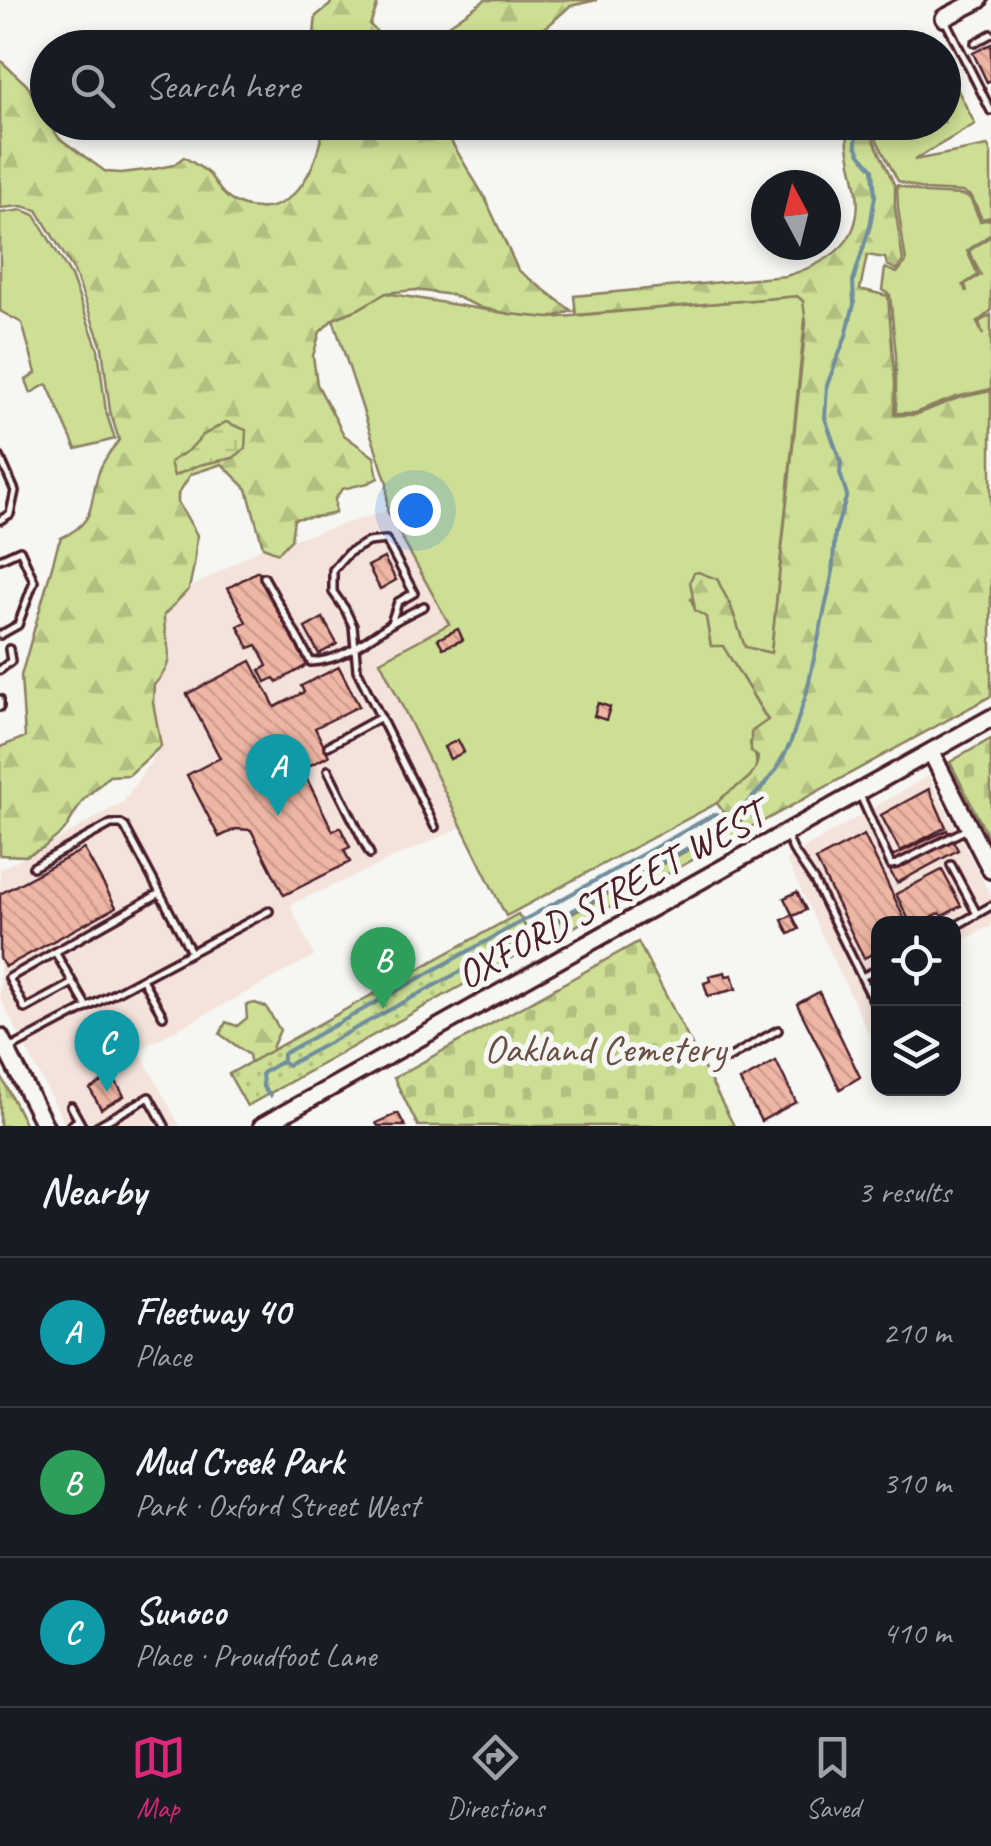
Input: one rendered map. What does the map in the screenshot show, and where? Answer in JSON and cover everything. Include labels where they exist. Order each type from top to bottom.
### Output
[{"type":"main road","points":[[944,18],[979,0]]},
{"type":"main road","name":"OXFORD STREET WEST","points":[[262,1126],[991,718]]},
{"type":"main road","points":[[931,752],[991,870]]},
{"type":"main road","points":[[3,1043],[45,1126]]},
{"type":"lane","points":[[944,18],[950,30]]},
{"type":"lane","points":[[974,43],[991,34]]},
{"type":"lane","points":[[961,52],[991,111]]},
{"type":"lane","points":[[0,457],[15,491],[10,514],[0,520]]},
{"type":"lane","points":[[391,624],[398,602],[414,592],[386,540],[368,542],[348,554],[333,570],[333,592],[352,626],[357,670],[435,827]]},
{"type":"lane","points":[[0,558],[20,550],[34,581],[18,625],[0,635]]},
{"type":"lane","points":[[264,577],[311,662],[334,659],[354,650],[424,606]]},
{"type":"lane","points":[[0,670],[11,661],[9,649]]},
{"type":"lane","points":[[0,699],[0,707]]},
{"type":"lane","points":[[328,746],[381,717]]},
{"type":"lane","points":[[328,770],[370,854]]},
{"type":"lane","points":[[859,792],[891,865],[969,828]]},
{"type":"lane","points":[[33,867],[110,824],[121,824],[192,952]]},
{"type":"lane","points":[[786,833],[877,1006]]},
{"type":"lane","points":[[951,865],[977,914]]},
{"type":"lane","points":[[73,983],[25,1009],[9,978],[160,893]]},
{"type":"lane","points":[[961,923],[991,906]]},
{"type":"lane","points":[[3,1043],[87,1008],[269,911]]},
{"type":"lane","points":[[55,952],[87,1008]]},
{"type":"lane","points":[[862,978],[871,972]]},
{"type":"lane","points":[[142,979],[162,1016]]},
{"type":"lane","points":[[726,1059],[778,1030]]},
{"type":"lane","points":[[97,1126],[149,1097],[164,1126]]},
{"type":"lane","points":[[70,1126],[80,1123],[71,1106]]},
{"type":"shaded area","points":[[387,511],[449,624],[380,661],[462,827],[290,905],[314,956],[139,1050],[180,1126],[66,1126],[0,998],[0,869],[123,802],[161,746],[153,702],[154,684],[166,672],[171,653],[163,633],[164,615],[189,589],[263,547],[278,553],[291,540]]},
{"type":"shaded area","points":[[928,776],[991,896],[991,926],[961,941],[961,916],[871,916],[871,1038],[786,859]]},
{"type":"green space","points":[[332,0],[379,0],[370,25],[375,30],[314,30],[316,16]]},
{"type":"green space","points":[[485,0],[597,0],[570,6],[541,30],[442,30]]},
{"type":"green space","points":[[0,60],[30,90],[30,140],[62,140],[106,172],[154,169],[173,165],[184,157],[207,172],[231,201],[255,208],[272,207],[299,188],[320,140],[450,140],[485,198],[518,270],[572,311],[550,318],[510,314],[482,308],[452,295],[415,290],[386,293],[333,319],[320,332],[313,356],[317,384],[344,435],[374,457],[378,478],[342,489],[335,499],[335,513],[294,519],[291,540],[278,553],[263,547],[247,489],[222,464],[191,474],[178,494],[178,502],[197,535],[194,565],[189,589],[164,615],[169,659],[154,685],[161,746],[129,775],[109,776],[83,800],[64,831],[26,856],[0,855],[0,747],[25,737],[21,676],[58,545],[87,517],[100,469],[119,440],[110,411],[102,347],[74,271],[37,210],[22,206],[0,208]]},
{"type":"green space","points":[[961,97],[975,124],[961,132]]},
{"type":"green space","points":[[848,140],[874,140],[895,186],[903,261],[897,270],[887,265],[885,258],[867,255],[860,289],[888,296],[894,415],[915,415],[958,398],[991,391],[991,696],[760,823],[753,811],[731,823],[717,803],[753,773],[758,757],[751,751],[751,732],[768,720],[723,646],[711,646],[706,617],[695,610],[690,581],[698,572],[717,579],[745,647],[771,653],[806,323],[803,301],[797,296],[576,315],[574,296],[786,276],[824,260],[841,260],[841,247],[856,221],[856,186]]},
{"type":"green space","points":[[877,140],[948,140],[914,160],[988,146],[991,217],[982,219],[972,197],[963,192],[925,190],[898,181]]},
{"type":"green space","points":[[897,185],[925,193],[962,195],[970,198],[980,221],[991,219],[991,234],[967,251],[978,275],[963,285],[967,292],[965,284],[981,275],[969,251],[991,236],[991,311],[977,322],[983,335],[979,322],[991,315],[991,389],[915,413],[896,413],[890,295],[882,290],[885,268],[897,273],[906,262]]},
{"type":"green space","points":[[22,210],[35,215],[71,276],[98,349],[106,412],[115,439],[76,449],[47,384],[31,393],[26,380],[36,373],[22,323],[0,311],[0,213]]},
{"type":"green space","points":[[386,293],[550,318],[798,296],[806,310],[771,653],[745,647],[717,579],[691,599],[695,610],[706,617],[711,646],[723,645],[768,721],[750,744],[755,756],[754,772],[717,803],[506,916],[380,661],[449,624],[387,511],[387,483],[333,319]]},
{"type":"green space","points":[[226,422],[246,430],[245,449],[233,458],[199,465],[174,476],[170,462]]},
{"type":"green space","points":[[991,739],[991,843],[950,762]]},
{"type":"green space","points":[[752,815],[756,824],[553,939],[545,929]]},
{"type":"green space","points":[[518,914],[536,944],[247,1106],[229,1074]]},
{"type":"green space","name":"Oakland Cemetery","points":[[638,942],[734,1126],[418,1126],[394,1078]]},
{"type":"green space","points":[[246,1005],[266,1007],[280,1030],[272,1048],[282,1068],[252,1071],[249,1055],[220,1034],[226,1022],[237,1026],[247,1018]]},
{"type":"green space","points":[[0,1074],[26,1126],[0,1126]]},
{"type":"building","points":[[991,44],[991,80],[987,82],[973,53]]},
{"type":"building","points":[[384,558],[396,580],[380,589],[368,566]]},
{"type":"building","points":[[258,571],[307,665],[277,682],[274,678],[266,682],[260,670],[267,666],[257,645],[249,648],[238,626],[246,622],[228,588]]},
{"type":"building","points":[[323,618],[337,644],[319,654],[305,628]]},
{"type":"building","points":[[458,629],[463,640],[443,648],[438,639]]},
{"type":"building","points":[[251,661],[275,707],[304,692],[301,686],[339,667],[359,706],[315,728],[329,756],[302,769],[333,831],[340,827],[350,847],[344,850],[350,862],[284,895],[251,830],[236,829],[219,837],[187,775],[220,758],[187,694]]},
{"type":"building","points":[[598,703],[610,707],[606,720],[594,716]]},
{"type":"building","points":[[458,740],[464,752],[450,759],[444,747]]},
{"type":"building","points":[[929,789],[946,827],[900,851],[881,815]]},
{"type":"building","points":[[947,830],[958,850],[897,883],[884,860]]},
{"type":"building","points":[[864,835],[903,916],[871,916],[871,954],[864,958],[816,860]]},
{"type":"building","points":[[84,849],[116,907],[5,967],[0,958],[0,894]]},
{"type":"building","points":[[942,870],[961,906],[942,916],[907,916],[896,894]]},
{"type":"building","points":[[797,892],[806,910],[793,916],[784,898]]},
{"type":"building","points":[[792,915],[799,929],[789,934],[782,920]]},
{"type":"building","points":[[725,972],[726,976],[732,975],[736,989],[708,996],[704,983],[710,981],[709,976]]},
{"type":"building","points":[[819,992],[860,1077],[840,1089],[797,1004]]},
{"type":"building","points":[[776,1061],[796,1102],[761,1121],[740,1081]]},
{"type":"building","points":[[113,1076],[124,1096],[101,1109],[90,1089]]},
{"type":"building","points":[[398,1113],[405,1126],[376,1123]]},
{"type":"waterway","points":[[270,1096],[263,1087],[262,1073],[283,1061],[288,1065],[723,829],[726,817],[746,804],[776,770],[790,744],[806,695],[832,576],[835,533],[847,495],[841,463],[825,418],[827,385],[846,336],[854,304],[853,281],[875,196],[873,169],[860,154],[856,140]]},
{"type":"waterway","points":[[283,1061],[283,1054],[715,814],[726,817]]},
{"type":"place","name":"Fleetway 40","points":[[278,816]]},
{"type":"place","name":"Mud Creek Park","points":[[383,1009]]},
{"type":"place","name":"Sunoco","points":[[107,1092]]}]
